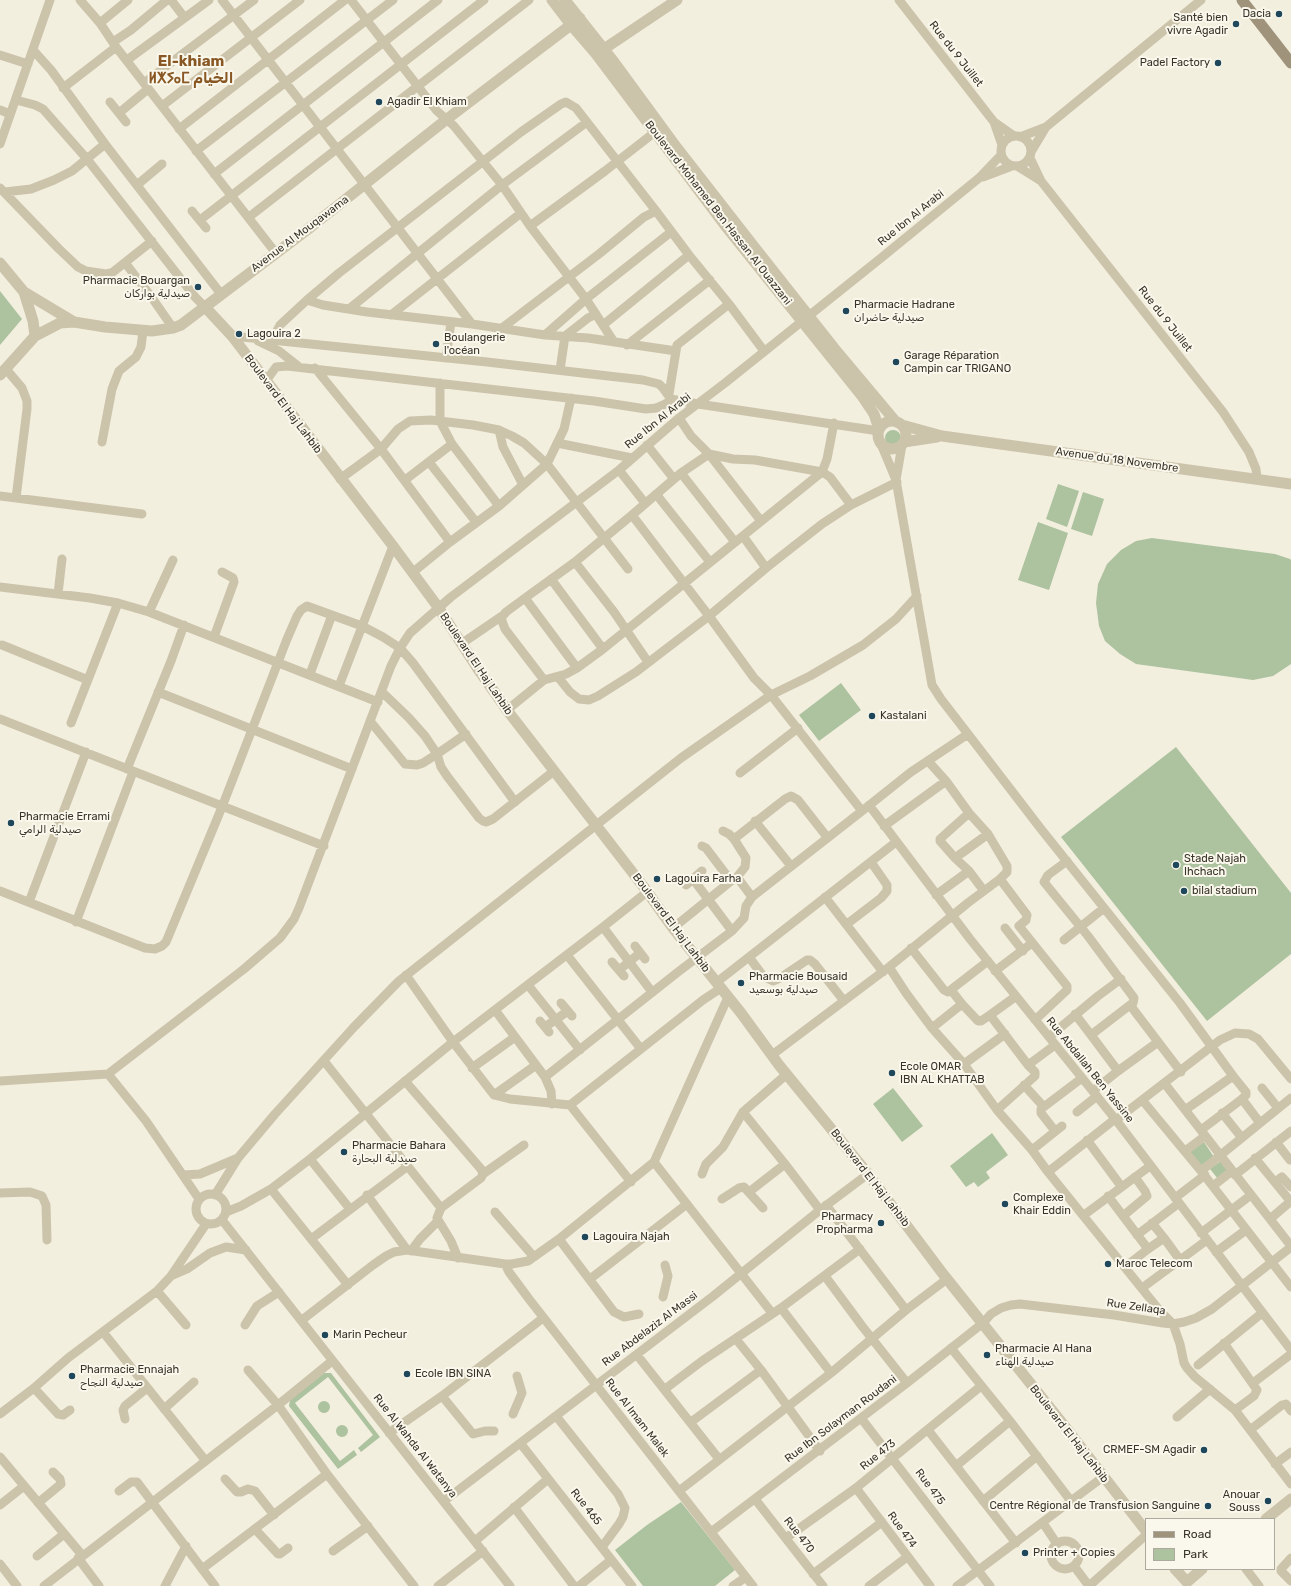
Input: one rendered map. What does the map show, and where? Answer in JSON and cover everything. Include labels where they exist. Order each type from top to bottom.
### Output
[{"type":"main road","points":[[1242,0],[1291,63]]},
{"type":"street","points":[[0,144],[50,0]]},
{"type":"street","points":[[80,0],[100,23],[146,86],[275,252]]},
{"type":"street","points":[[100,23],[128,0]]},
{"type":"street","points":[[63,88],[167,0]]},
{"type":"street","points":[[171,0],[184,17]]},
{"type":"street","points":[[127,60],[209,0]]},
{"type":"street","points":[[222,0],[363,184],[381,204],[417,254],[472,324]]},
{"type":"street","points":[[119,113],[146,86],[254,0]]},
{"type":"street","points":[[162,106],[300,0]]},
{"type":"street","points":[[179,128],[345,0]]},
{"type":"street","points":[[351,0],[437,111],[447,119],[502,184],[530,226],[586,299],[614,342]]},
{"type":"street","points":[[196,151],[284,82],[393,0]]},
{"type":"street","points":[[214,174],[438,0]]},
{"type":"street","points":[[200,220],[484,0]]},
{"type":"street","points":[[249,218],[529,0]]},
{"type":"street","name":"Boulevard Mohamed Ben Hassan Al Ouazzani","points":[[552,0],[571,25],[600,52],[677,148],[862,396],[874,414],[879,430]]},
{"type":"street","name":"Boulevard Mohamed Ben Hassan Al Ouazzani","points":[[565,0],[580,18],[600,52],[655,132],[724,224],[772,282],[899,424]]},
{"type":"street","points":[[600,52],[677,0]]},
{"type":"street","name":"Rue du 9 Juillet","points":[[899,0],[994,122],[1002,145]]},
{"type":"street","points":[[1046,127],[1009,138],[1002,145],[1001,155],[1004,160],[1015,166],[1023,165],[1046,127],[1201,0]]},
{"type":"street","name":"Avenue Al Mouqawama","points":[[3,372],[35,336],[60,323],[74,322],[143,331],[162,331],[181,325],[205,308],[275,252],[312,226],[363,184],[580,18]]},
{"type":"street","points":[[33,50],[51,70],[105,144],[221,294]]},
{"type":"street","points":[[0,55],[28,64]]},
{"type":"street","points":[[16,100],[35,105],[43,109],[86,159],[205,308]]},
{"type":"street","points":[[110,102],[126,122]]},
{"type":"street","points":[[272,340],[280,325],[338,273],[560,104],[566,102],[574,106],[587,122],[764,351]]},
{"type":"street","points":[[0,110],[10,114]]},
{"type":"street","points":[[349,309],[502,184],[587,122]]},
{"type":"street","name":"Rue du 9 Juillet","points":[[994,122],[1017,136]]},
{"type":"street","points":[[530,226],[655,132]]},
{"type":"street","points":[[1017,136],[1028,142],[1030,155]]},
{"type":"street","points":[[3,190],[31,189],[49,182],[72,171],[105,144]]},
{"type":"street","name":"Rue Ibn Al Arabi","points":[[108,1074],[244,969],[280,938],[294,919],[324,846],[370,721],[400,648],[410,633],[438,607],[619,470],[679,418],[806,319],[979,178],[1001,155]]},
{"type":"street","name":"Rue du 9 Juillet","points":[[1030,155],[1041,181],[1223,412],[1249,452],[1256,469],[1257,479]]},
{"type":"street","points":[[137,185],[162,164]]},
{"type":"street","name":"Rue du 9 Juillet","points":[[1015,166],[1041,181]]},
{"type":"street","name":"Rue Ibn Al Arabi","points":[[979,178],[1015,166]]},
{"type":"street","points":[[3,190],[59,249],[78,267],[86,271],[106,274],[113,272],[126,264],[152,241]]},
{"type":"street","points":[[192,211],[206,228]]},
{"type":"street","points":[[502,328],[644,217],[656,211]]},
{"type":"street","points":[[391,315],[521,213]]},
{"type":"street","points":[[544,335],[586,299],[671,232]]},
{"type":"street","points":[[604,325],[689,255]]},
{"type":"street","points":[[0,263],[24,292],[74,322]]},
{"type":"street","points":[[126,264],[173,328]]},
{"type":"street","points":[[627,345],[710,280]]},
{"type":"street","points":[[24,292],[32,315],[35,336]]},
{"type":"street","points":[[307,300],[318,304],[391,315],[472,324],[544,335],[566,336],[676,351]]},
{"type":"street","points":[[266,381],[272,371],[277,367],[298,366],[652,409],[667,403],[670,396],[677,345],[729,304]]},
{"type":"street","name":"Boulevard El Haj Lahbib","points":[[205,308],[232,336],[340,479],[393,546],[438,607],[461,644],[508,710],[696,958],[868,1174],[947,1279],[1145,1530]]},
{"type":"street","points":[[560,370],[566,336],[588,318],[596,314]]},
{"type":"street","points":[[446,358],[451,322]]},
{"type":"street","points":[[102,442],[112,389],[119,372],[136,357],[141,347],[143,331]]},
{"type":"street","points":[[232,336],[643,380],[659,384],[670,396],[698,404],[879,430]]},
{"type":"street","points":[[253,338],[279,351],[298,366]]},
{"type":"street","points":[[315,368],[382,449],[450,542]]},
{"type":"street","points":[[3,372],[22,388],[27,401],[16,498]]},
{"type":"street","points":[[440,383],[440,420],[452,444],[499,506]]},
{"type":"street","points":[[412,573],[450,542],[499,506],[547,464],[564,429],[571,398]]},
{"type":"street","points":[[679,418],[691,436],[709,454],[761,521]]},
{"type":"street","points":[[340,479],[382,449],[398,429],[410,421],[440,420],[499,430],[524,443],[547,464],[628,570]]},
{"type":"street","points":[[896,481],[906,433],[899,424],[886,422],[879,430],[878,436],[896,481],[934,690],[1213,1047],[1246,1092],[1246,1095],[1242,1099],[1222,1113],[1185,1151]]},
{"type":"street","points":[[508,710],[544,680],[558,677],[577,668],[603,649],[822,472],[828,459],[834,423]]},
{"type":"street","name":"Avenue du 18 Novembre","points":[[899,424],[942,436],[1291,484]]},
{"type":"street","points":[[499,430],[503,447],[523,484]]},
{"type":"street","name":"Avenue du 18 Novembre","points":[[903,443],[942,436]]},
{"type":"street","points":[[557,443],[632,458]]},
{"type":"street","points":[[881,444],[885,447],[894,449],[903,443]]},
{"type":"street","points":[[405,480],[452,444]]},
{"type":"street","points":[[647,445],[677,476],[735,542]]},
{"type":"street","points":[[461,644],[502,616],[524,598],[575,562],[677,476],[709,454],[733,459],[755,460],[822,472],[830,477],[851,505]]},
{"type":"street","points":[[429,462],[476,522]]},
{"type":"street","points":[[619,470],[645,503]]},
{"type":"street","points":[[558,677],[570,692],[579,699],[589,700],[617,685],[710,616],[766,568],[822,524],[851,505],[896,481]]},
{"type":"street","points":[[656,494],[710,562]]},
{"type":"street","points":[[0,496],[142,514]]},
{"type":"street","name":"Rue Abdallah Ben Yassine","points":[[632,515],[710,616],[754,678],[772,695],[866,808],[884,826],[1015,997],[1116,1120],[1291,1350]]},
{"type":"street","points":[[743,536],[766,568]]},
{"type":"street","points":[[339,686],[393,546]]},
{"type":"street","points":[[58,594],[62,559]]},
{"type":"street","points":[[149,612],[173,560]]},
{"type":"street","points":[[575,562],[614,612],[625,631],[648,662]]},
{"type":"street","points":[[214,637],[234,582],[233,578],[222,572]]},
{"type":"street","points":[[551,579],[603,649]]},
{"type":"street","points":[[0,587],[118,603],[149,612],[184,624],[378,702]]},
{"type":"street","points":[[215,1195],[238,1158],[275,1114],[354,1027],[406,975],[681,758],[772,695],[810,676],[863,645],[896,619],[917,596]]},
{"type":"street","points":[[524,598],[577,668]]},
{"type":"street","points":[[71,723],[118,603]]},
{"type":"street","points":[[0,891],[145,948],[155,949],[162,946],[173,930],[253,730],[278,662],[301,610],[309,606],[362,626],[400,648],[413,663],[515,802]]},
{"type":"street","points":[[310,674],[332,615]]},
{"type":"street","points":[[502,616],[501,621],[505,629],[544,680]]},
{"type":"street","points":[[76,922],[158,692],[184,624]]},
{"type":"street","points":[[2,645],[88,680]]},
{"type":"street","points":[[158,692],[352,769]]},
{"type":"street","points":[[382,692],[409,718],[437,754],[441,767],[447,776],[479,818],[483,821],[486,822],[493,819],[554,771]]},
{"type":"street","points":[[0,719],[324,846]]},
{"type":"street","points":[[370,721],[405,764],[417,765],[424,763],[466,734]]},
{"type":"street","points":[[740,773],[798,728]]},
{"type":"street","points":[[545,1077],[732,931],[744,918],[746,906],[752,897],[910,772],[968,734]]},
{"type":"street","points":[[29,902],[86,752]]},
{"type":"street","points":[[772,1055],[886,969],[1000,880],[1007,872],[1007,866],[988,834],[969,813],[946,781],[928,761]]},
{"type":"street","points":[[884,826],[946,781]]},
{"type":"street","points":[[734,839],[785,799],[791,796],[798,800],[827,837]]},
{"type":"street","points":[[969,813],[940,839],[955,858],[969,871],[984,891]]},
{"type":"street","points":[[756,821],[791,866]]},
{"type":"street","points":[[673,928],[734,879],[745,867],[746,858],[734,839],[729,834],[723,832]]},
{"type":"street","points":[[955,858],[988,834]]},
{"type":"street","points":[[406,975],[472,1068],[494,1095],[510,1099],[570,1105],[641,1050],[719,985],[749,957],[896,842]]},
{"type":"street","points":[[702,846],[706,848],[752,897]]},
{"type":"street","points":[[1067,861],[1044,880],[1134,998],[1130,1006],[1091,1035]]},
{"type":"street","points":[[847,924],[881,898],[887,891],[887,885],[872,862]]},
{"type":"street","points":[[702,871],[689,882],[709,899],[732,931]]},
{"type":"street","points":[[936,895],[969,871]]},
{"type":"street","points":[[1000,880],[1027,915],[1026,920],[1019,926],[1007,931],[1023,951]]},
{"type":"street","points":[[224,1216],[224,1203],[219,1197],[215,1195],[206,1195],[199,1199],[195,1212],[199,1219],[206,1224],[215,1224],[224,1216],[271,1189],[366,1114],[453,1042],[647,892]]},
{"type":"street","points":[[825,897],[906,993],[932,1028],[964,1064],[997,1110],[1032,1150],[1160,1311],[1173,1324],[1184,1363],[1195,1377],[1235,1410],[1291,1484]]},
{"type":"street","points":[[1064,940],[1104,908]]},
{"type":"street","points":[[1019,926],[1067,988],[1035,1020]]},
{"type":"street","points":[[603,927],[652,992]]},
{"type":"street","points":[[995,971],[1032,943]]},
{"type":"street","points":[[911,948],[945,991],[951,990],[988,962]]},
{"type":"street","points":[[612,962],[622,973],[629,962],[640,953]]},
{"type":"street","points":[[567,955],[641,1050]]},
{"type":"street","points":[[749,957],[763,976],[772,980],[780,978],[807,960],[810,960],[815,964],[844,1001]]},
{"type":"street","points":[[1048,1037],[1075,1014],[1121,979]]},
{"type":"street","points":[[528,985],[580,1050]]},
{"type":"street","points":[[951,990],[978,1021],[981,1021],[1015,997]]},
{"type":"street","points":[[302,1320],[386,1256],[394,1252],[409,1250],[505,1264],[521,1263],[534,1257],[559,1239],[654,1162],[728,997]]},
{"type":"street","points":[[545,1027],[555,1019],[570,1013],[561,1003]]},
{"type":"street","points":[[932,1028],[962,1004]]},
{"type":"street","points":[[1130,1006],[1181,1072]]},
{"type":"street","points":[[495,1010],[545,1077],[552,1090],[552,1104]]},
{"type":"street","points":[[1075,1014],[1118,1071]]},
{"type":"street","points":[[990,1015],[1036,1074],[997,1110]]},
{"type":"street","points":[[1048,1172],[1087,1140],[1143,1101],[1226,1037],[1235,1033],[1249,1034],[1258,1039],[1264,1044],[1291,1079]]},
{"type":"street","points":[[964,1064],[1006,1034]]},
{"type":"street","points":[[472,1068],[515,1037]]},
{"type":"street","points":[[1077,1112],[1118,1071],[1158,1042]]},
{"type":"street","points":[[1028,1065],[1055,1044]]},
{"type":"street","points":[[324,1061],[441,1208]]},
{"type":"street","points":[[494,1095],[536,1065]]},
{"type":"street","points":[[0,1081],[108,1074],[137,1109],[199,1199]]},
{"type":"street","points":[[702,1174],[706,1164],[723,1147],[743,1112],[787,1074]]},
{"type":"street","points":[[1185,1110],[1234,1076]]},
{"type":"street","points":[[1032,1150],[1058,1129],[1041,1113],[1043,1106],[1082,1078]]},
{"type":"street","points":[[404,1081],[481,1169],[483,1174]]},
{"type":"street","points":[[1165,1084],[1291,1246]]},
{"type":"street","points":[[1024,1085],[1043,1106]]},
{"type":"street","points":[[1262,1088],[1278,1108]]},
{"type":"street","points":[[1137,1235],[1177,1200],[1220,1156],[1291,1098]]},
{"type":"street","points":[[1242,1099],[1260,1123]]},
{"type":"street","points":[[1143,1101],[1203,1173],[1291,1287]]},
{"type":"street","points":[[570,1105],[631,1182]]},
{"type":"street","points":[[743,1112],[785,1164],[860,1249],[906,1310]]},
{"type":"street","points":[[1222,1113],[1242,1138]]},
{"type":"street","points":[[1213,1186],[1234,1173],[1291,1131]]},
{"type":"street","points":[[1087,1140],[1121,1186]]},
{"type":"street","points":[[1276,1142],[1290,1160]]},
{"type":"street","points":[[458,1258],[448,1235],[438,1221],[438,1214],[441,1208],[481,1178],[483,1174],[524,1145]]},
{"type":"street","points":[[183,1175],[200,1174],[238,1158]]},
{"type":"street","points":[[1255,1158],[1291,1202],[1270,1219]]},
{"type":"street","points":[[310,1159],[350,1209]]},
{"type":"street","points":[[654,1162],[772,1313]]},
{"type":"street","points":[[749,1192],[785,1164]]},
{"type":"street","points":[[311,1239],[367,1195],[408,1166]]},
{"type":"street","points":[[1084,1215],[1121,1186],[1150,1166]]},
{"type":"street","name":"Rue Abdelaziz Al Massi","points":[[444,1501],[741,1274],[868,1174]]},
{"type":"street","points":[[1123,1216],[1147,1196],[1135,1177]]},
{"type":"street","points":[[1275,1182],[1282,1178],[1291,1187]]},
{"type":"street","points":[[722,1199],[742,1187],[746,1189],[763,1208]]},
{"type":"street","points":[[271,1189],[348,1285]]},
{"type":"street","points":[[0,1193],[30,1192],[42,1196],[46,1205],[47,1240]]},
{"type":"street","points":[[367,1195],[409,1250]]},
{"type":"street","points":[[1142,1288],[1180,1260],[1231,1210],[1250,1195]]},
{"type":"street","points":[[1108,1196],[1148,1250]]},
{"type":"street","points":[[590,1279],[687,1204]]},
{"type":"street","points":[[495,1212],[534,1257]]},
{"type":"street","name":"Rue Al Wahda Al Watanya","points":[[224,1216],[246,1250],[510,1586]]},
{"type":"street","points":[[409,1250],[438,1221]]},
{"type":"street","points":[[1152,1223],[1180,1260]]},
{"type":"street","points":[[0,1414],[34,1388],[68,1358],[157,1291],[171,1276],[206,1224]]},
{"type":"street","points":[[1216,1252],[1246,1230]]},
{"type":"street","points":[[1125,1267],[1164,1238]]},
{"type":"street","points":[[559,1239],[614,1312],[619,1316],[624,1317],[639,1314]]},
{"type":"street","name":"Rue Zellaqa","points":[[983,1323],[991,1314],[1001,1308],[1020,1304],[1173,1324],[1196,1318],[1208,1311],[1242,1286],[1291,1246]]},
{"type":"street","points":[[171,1276],[187,1269],[210,1253],[226,1247],[246,1250]]},
{"type":"street","points":[[665,1389],[702,1361],[781,1308],[860,1249]]},
{"type":"street","name":"Rue Al Imam Malek","points":[[505,1264],[509,1272],[543,1318],[753,1586]]},
{"type":"street","points":[[663,1297],[668,1276],[665,1265]]},
{"type":"street","points":[[825,1276],[907,1383]]},
{"type":"street","points":[[679,1491],[831,1373],[906,1310],[947,1279]]},
{"type":"street","points":[[157,1291],[186,1325]]},
{"type":"street","points":[[246,1325],[258,1306],[279,1292]]},
{"type":"street","points":[[781,1308],[831,1373]]},
{"type":"street","points":[[1198,1365],[1262,1313]]},
{"type":"street","points":[[389,1433],[442,1396],[543,1318]]},
{"type":"street","name":"Rue Ibn Solayman Roudani","points":[[711,1532],[820,1451],[983,1323]]},
{"type":"street","points":[[103,1332],[146,1388],[164,1408],[205,1460]]},
{"type":"street","points":[[736,1339],[761,1370],[820,1451]]},
{"type":"street","points":[[1224,1343],[1254,1383],[1257,1390],[1255,1394],[1235,1410]]},
{"type":"street","points":[[951,1348],[1010,1421],[1071,1501]]},
{"type":"street","points":[[637,1354],[719,1459]]},
{"type":"street","points":[[1254,1383],[1291,1354]]},
{"type":"street","points":[[44,1586],[278,1405],[332,1361]]},
{"type":"street","points":[[248,1370],[278,1405],[327,1474],[414,1586]]},
{"type":"street","points":[[691,1422],[761,1370]]},
{"type":"street","points":[[513,1414],[522,1393],[517,1376]]},
{"type":"street","points":[[164,1408],[194,1382]]},
{"type":"street","name":"Rue 473","points":[[786,1538],[856,1488],[982,1386]]},
{"type":"street","points":[[34,1388],[58,1414],[63,1415],[70,1410]]},
{"type":"street","points":[[124,1420],[123,1410],[125,1406],[146,1388]]},
{"type":"street","points":[[1177,1417],[1210,1389]]},
{"type":"street","points":[[442,1396],[456,1411],[473,1434],[485,1431],[494,1431]]},
{"type":"street","points":[[1250,1430],[1282,1405],[1286,1404],[1291,1411]]},
{"type":"street","points":[[556,1416],[618,1494],[625,1508],[620,1524],[602,1547]]},
{"type":"street","name":"Rue 475","points":[[861,1418],[990,1586]]},
{"type":"street","points":[[956,1466],[1010,1421]]},
{"type":"street","points":[[928,1430],[1016,1543]]},
{"type":"street","name":"Rue 465","points":[[520,1444],[632,1586]]},
{"type":"street","points":[[1275,1464],[1291,1452]]},
{"type":"street","points":[[983,1501],[1037,1456]]},
{"type":"street","points":[[0,1457],[64,1534],[99,1586]]},
{"type":"street","points":[[38,1502],[61,1484],[60,1479],[53,1472]]},
{"type":"street","points":[[202,1569],[327,1474]]},
{"type":"street","points":[[957,1586],[1103,1477]]},
{"type":"street","points":[[225,1479],[237,1492],[248,1489],[255,1491],[274,1515]]},
{"type":"street","points":[[475,1541],[548,1479]]},
{"type":"street","points":[[118,1491],[129,1483],[136,1482],[215,1586]]},
{"type":"street","points":[[0,1505],[24,1486]]},
{"type":"street","name":"Rue 474","points":[[856,1488],[930,1586]]},
{"type":"street","name":"Rue 470","points":[[755,1499],[823,1586]]},
{"type":"street","points":[[1267,1518],[1291,1499]]},
{"type":"street","points":[[514,1507],[574,1586]]},
{"type":"street","points":[[813,1574],[882,1522]]},
{"type":"street","points":[[1043,1523],[1057,1544]]},
{"type":"street","points":[[333,1551],[368,1526]]},
{"type":"street","points":[[255,1529],[277,1554],[280,1554],[288,1548]]},
{"type":"street","points":[[37,1556],[64,1534]]},
{"type":"street","points":[[1074,1566],[1089,1586],[1145,1536]]},
{"type":"street","points":[[1061,1542],[1068,1542],[1075,1545],[1079,1560],[1074,1566],[1063,1569],[1053,1562],[1051,1554],[1054,1546],[1061,1542]]},
{"type":"street","points":[[166,1586],[186,1546]]},
{"type":"street","points":[[438,1586],[483,1551]]},
{"type":"street","points":[[869,1586],[907,1557]]},
{"type":"street","points":[[1291,1558],[1281,1569],[1291,1582]]},
{"type":"street","points":[[579,1586],[611,1560]]},
{"type":"street","points":[[0,1564],[17,1586]]},
{"type":"street","points":[[1176,1570],[1189,1584],[1201,1570]]},
{"type":"street","points":[[1247,1570],[1259,1586]]},
{"type":"street","points":[[733,1586],[746,1577]]},
{"type":"green space","points":[[0,291],[22,319],[0,345]]},
{"type":"green space","points":[[893,430],[899,432],[901,438],[899,444],[893,446],[887,444],[885,438],[887,432]]},
{"type":"green space","points":[[1058,484],[1079,491],[1067,527],[1046,519]]},
{"type":"green space","points":[[1083,492],[1104,499],[1092,536],[1071,529]]},
{"type":"green space","points":[[1038,522],[1068,533],[1049,590],[1018,580]]},
{"type":"green space","points":[[1152,538],[1275,554],[1290,559],[1291,664],[1273,676],[1253,680],[1136,664],[1120,654],[1105,641],[1099,626],[1096,603],[1098,584],[1107,564],[1121,550],[1136,541]]},
{"type":"green space","points":[[841,683],[861,710],[819,741],[799,715]]},
{"type":"green space","name":"Stade Najah Ihchach","points":[[1176,747],[1291,893],[1291,954],[1207,1021],[1061,837]]},
{"type":"green space","points":[[893,1088],[923,1126],[902,1142],[873,1104]]},
{"type":"green space","points":[[992,1133],[1008,1155],[986,1172],[990,1178],[978,1187],[974,1182],[966,1187],[950,1166]]},
{"type":"green space","points":[[1204,1142],[1214,1157],[1201,1166],[1190,1152]]},
{"type":"green space","points":[[1222,1160],[1229,1170],[1218,1179],[1210,1169]]},
{"type":"green space","points":[[324,1373],[331,1373],[380,1437],[361,1452],[358,1448],[373,1435],[328,1377],[295,1403],[340,1461],[354,1450],[357,1455],[338,1469],[289,1406],[290,1400]]},
{"type":"green space","points":[[322,1401],[326,1401],[330,1407],[326,1413],[322,1413],[318,1409],[318,1405]]},
{"type":"green space","points":[[344,1425],[347,1426],[347,1436],[340,1437],[337,1436],[336,1429],[337,1426]]},
{"type":"green space","points":[[681,1502],[735,1570],[715,1586],[643,1586],[615,1550],[647,1525]]},
{"type":"place","name":"Dacia","points":[[1279,14]]},
{"type":"place","name":"Santé bien vivre Agadir","points":[[1236,24]]},
{"type":"place","name":"Padel Factory","points":[[1218,63]]},
{"type":"place","name":"Agadir El Khiam","points":[[379,102]]},
{"type":"place","name":"Pharmacie Bouargan صيدلية بواركان","points":[[198,287]]},
{"type":"place","name":"Pharmacie Hadrane صيدلية حاضران","points":[[846,311]]},
{"type":"place","name":"Lagouira 2","points":[[239,334]]},
{"type":"place","name":"Boulangerie l'océan","points":[[436,344]]},
{"type":"place","name":"Garage Réparation Campin car TRIGANO","points":[[896,362]]},
{"type":"place","name":"Kastalani","points":[[872,716]]},
{"type":"place","name":"Pharmacie Errami صيدلية الرامي","points":[[11,823]]},
{"type":"place","name":"Stade Najah Ihchach","points":[[1176,865]]},
{"type":"place","name":"Lagouira Farha","points":[[657,879]]},
{"type":"place","name":"bilal stadium","points":[[1184,891]]},
{"type":"place","name":"Pharmacie Bousaid صيدلية بوسعيد","points":[[741,983]]},
{"type":"place","name":"Ecole OMAR IBN AL KHATTAB","points":[[892,1073]]},
{"type":"place","name":"Pharmacie Bahara صيدلية البحارة","points":[[344,1152]]},
{"type":"place","name":"Complexe Khair Eddin","points":[[1005,1204]]},
{"type":"place","name":"Pharmacy Propharma","points":[[881,1223]]},
{"type":"place","name":"Lagouira Najah","points":[[585,1237]]},
{"type":"place","name":"Maroc Telecom","points":[[1108,1264]]},
{"type":"place","name":"Marin Pecheur","points":[[325,1335]]},
{"type":"place","name":"Pharmacie Al Hana صيدلية الهناء","points":[[987,1355]]},
{"type":"place","name":"Ecole IBN SINA","points":[[407,1374]]},
{"type":"place","name":"Pharmacie Ennajah صيدلية النجاح","points":[[72,1376]]},
{"type":"place","name":"CRMEF-SM Agadir","points":[[1204,1450]]},
{"type":"place","name":"Anouar Souss","points":[[1268,1501]]},
{"type":"place","name":"Centre Régional de Transfusion Sanguine","points":[[1208,1506]]},
{"type":"place","name":"Printer + Copies","points":[[1025,1553]]},
{"type":"district","name":"El-khiam ⵍⵅⵢⴰⵎ الخيام","points":[[191,70]]}]
